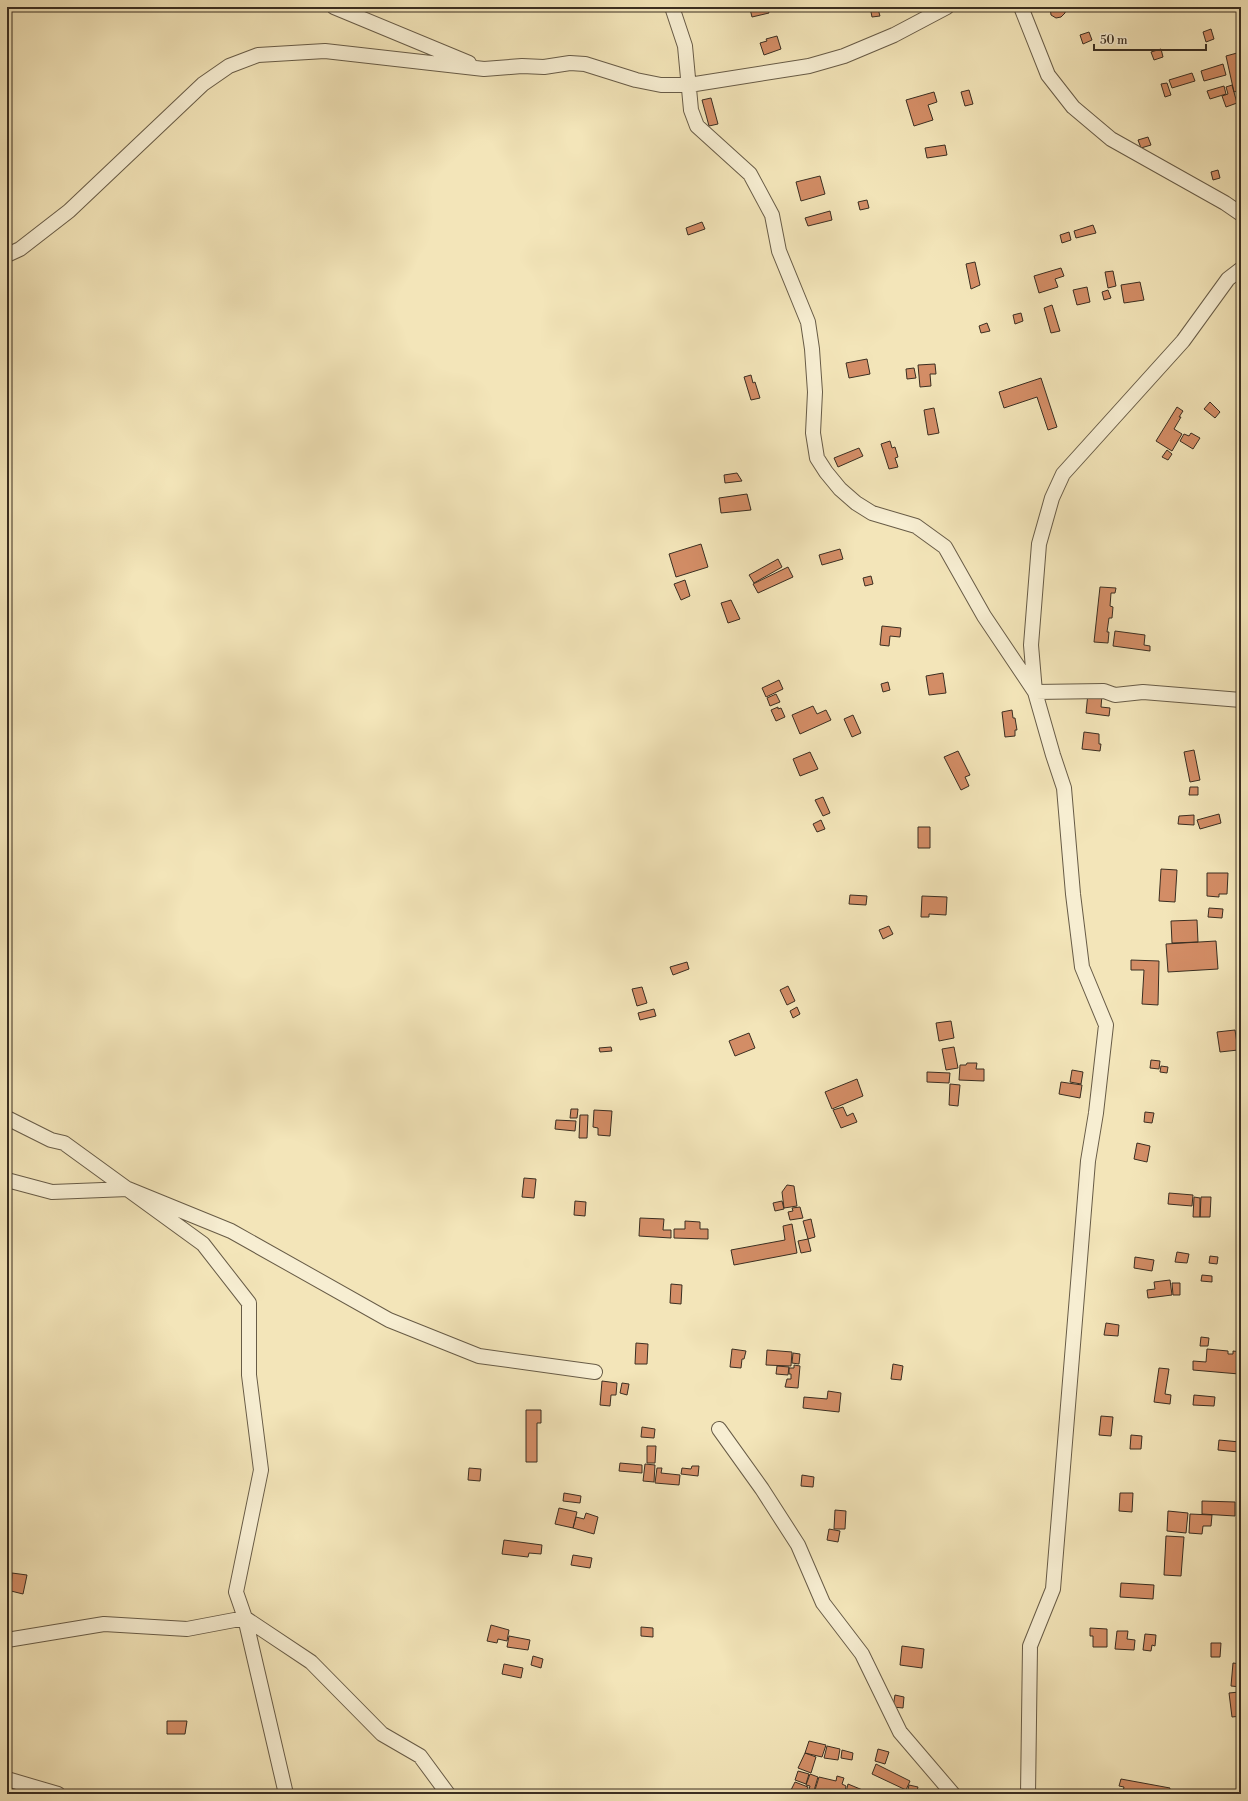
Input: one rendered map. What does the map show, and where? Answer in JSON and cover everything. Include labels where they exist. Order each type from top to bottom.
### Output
[{"type":"street","points":[[334,7],[484,69]]},
{"type":"street","points":[[672,7],[685,46],[690,85],[691,110],[697,126],[750,174],[772,215],[779,251],[808,322],[812,349],[814,392],[813,433],[817,458],[840,489],[856,503],[872,513],[916,526],[945,547],[984,616],[1035,692]]},
{"type":"street","points":[[7,255],[20,249],[69,211],[203,84],[229,66],[258,55],[325,51],[484,69],[585,64],[636,80],[661,85],[690,85],[802,68],[837,58],[894,35],[922,22],[947,7]]},
{"type":"street","points":[[1021,7],[1048,75],[1073,107],[1111,139],[1226,203],[1241,214]]},
{"type":"street","points":[[1028,1794],[1030,1646],[1053,1589],[1088,1162],[1096,1114],[1106,1025],[1082,967],[1073,894],[1064,788],[1052,755],[1035,692],[1031,645],[1039,544],[1052,498],[1063,474],[1178,347],[1228,279],[1241,269]]},
{"type":"street","points":[[1035,692],[1104,691],[1115,695],[1143,692],[1241,700]]},
{"type":"street","points":[[7,1118],[51,1140],[64,1143],[203,1244],[249,1303],[249,1375],[261,1470],[236,1592],[245,1618],[286,1794]]},
{"type":"street","points":[[7,1180],[52,1192],[128,1189],[231,1231],[389,1320],[479,1356],[595,1372]]},
{"type":"street","points":[[719,1429],[762,1489],[798,1545],[823,1603],[862,1654],[900,1732],[953,1794]]},
{"type":"street","points":[[7,1640],[104,1624],[187,1629],[245,1618],[310,1662],[382,1734],[420,1756],[448,1794]]},
{"type":"street","points":[[7,1779],[58,1794]]},
{"type":"building","points":[[767,7],[769,13],[752,17],[750,9]]},
{"type":"building","points":[[870,7],[879,7],[878,9],[880,16],[872,17]]},
{"type":"building","points":[[1050,7],[1066,7],[1065,13],[1061,17],[1056,18],[1051,15]]},
{"type":"building","points":[[1211,29],[1214,39],[1206,42],[1203,32]]},
{"type":"building","points":[[1089,32],[1092,40],[1083,44],[1080,35]]},
{"type":"building","points":[[777,36],[781,49],[764,55],[760,43],[767,41],[766,39]]},
{"type":"building","points":[[1161,49],[1163,57],[1154,60],[1151,52]]},
{"type":"building","points":[[1237,53],[1241,70],[1241,90],[1234,92],[1226,56]]},
{"type":"building","points":[[1223,64],[1226,75],[1204,81],[1201,71]]},
{"type":"building","points":[[1192,73],[1195,81],[1172,88],[1169,80]]},
{"type":"building","points":[[1167,83],[1171,95],[1165,97],[1161,84]]},
{"type":"building","points":[[1232,85],[1237,103],[1226,107],[1222,96],[1228,94],[1226,87]]},
{"type":"building","points":[[1224,86],[1226,94],[1210,99],[1207,91]]},
{"type":"building","points":[[969,90],[973,104],[965,106],[961,92]]},
{"type":"building","points":[[934,92],[937,102],[928,105],[933,120],[914,126],[906,100]]},
{"type":"building","points":[[711,98],[718,124],[709,126],[702,100]]},
{"type":"building","points":[[1148,137],[1151,145],[1141,148],[1138,140]]},
{"type":"building","points":[[945,145],[947,155],[927,158],[925,148]]},
{"type":"building","points":[[1218,170],[1220,178],[1213,180],[1211,172]]},
{"type":"building","points":[[820,176],[825,194],[801,201],[796,182]]},
{"type":"building","points":[[867,200],[869,208],[860,210],[858,202]]},
{"type":"building","points":[[830,211],[832,220],[808,226],[805,218]]},
{"type":"building","points":[[702,222],[705,229],[688,235],[686,228]]},
{"type":"building","points":[[1093,225],[1096,233],[1076,238],[1074,231]]},
{"type":"building","points":[[1069,232],[1071,240],[1062,243],[1060,235]]},
{"type":"building","points":[[975,262],[980,285],[971,289],[966,264]]},
{"type":"building","points":[[1061,268],[1064,276],[1055,279],[1058,287],[1039,293],[1034,276]]},
{"type":"building","points":[[1113,271],[1116,286],[1108,288],[1105,272]]},
{"type":"building","points":[[1140,282],[1144,300],[1124,303],[1121,285]]},
{"type":"building","points":[[1087,287],[1090,302],[1077,305],[1073,290]]},
{"type":"building","points":[[1108,290],[1111,298],[1104,300],[1102,292]]},
{"type":"building","points":[[1052,305],[1060,331],[1051,333],[1044,308]]},
{"type":"building","points":[[1021,313],[1023,321],[1015,324],[1013,315]]},
{"type":"building","points":[[987,323],[990,331],[981,333],[979,326]]},
{"type":"building","points":[[867,359],[870,374],[849,378],[846,363]]},
{"type":"building","points":[[935,364],[936,374],[930,374],[931,386],[920,387],[918,365]]},
{"type":"building","points":[[914,368],[916,378],[907,379],[906,369]]},
{"type":"building","points":[[751,375],[760,398],[751,400],[744,377]]},
{"type":"building","points":[[1041,378],[1057,427],[1048,430],[1037,397],[1004,408],[999,392]]},
{"type":"building","points":[[1210,402],[1220,412],[1215,418],[1204,409]]},
{"type":"building","points":[[1177,407],[1183,411],[1174,429],[1182,434],[1172,451],[1156,441]]},
{"type":"building","points":[[934,408],[939,433],[928,435],[924,410]]},
{"type":"building","points":[[1191,433],[1200,438],[1193,449],[1180,441],[1184,434],[1189,436]]},
{"type":"building","points":[[890,441],[892,448],[895,447],[898,457],[895,458],[898,467],[889,469],[881,444]]},
{"type":"building","points":[[859,448],[863,456],[838,467],[834,458]]},
{"type":"building","points":[[1167,450],[1172,454],[1168,460],[1162,457]]},
{"type":"building","points":[[737,473],[742,481],[725,483],[724,475]]},
{"type":"building","points":[[747,494],[751,510],[721,513],[719,498]]},
{"type":"building","points":[[701,544],[708,567],[676,577],[669,554]]},
{"type":"building","points":[[840,549],[843,559],[822,565],[819,555]]},
{"type":"building","points":[[778,559],[782,567],[754,583],[749,575]]},
{"type":"building","points":[[788,567],[793,577],[758,593],[753,584]]},
{"type":"building","points":[[871,576],[873,584],[865,586],[863,578]]},
{"type":"building","points":[[685,580],[690,596],[681,600],[674,584]]},
{"type":"building","points":[[1100,587],[1116,588],[1115,593],[1111,593],[1110,606],[1113,607],[1112,618],[1109,618],[1107,632],[1109,632],[1108,643],[1094,642]]},
{"type":"building","points":[[731,600],[740,619],[728,623],[721,603]]},
{"type":"building","points":[[882,626],[901,628],[900,637],[890,636],[889,646],[880,645]]},
{"type":"building","points":[[1115,631],[1145,635],[1144,645],[1150,646],[1150,651],[1113,646]]},
{"type":"building","points":[[943,673],[946,693],[929,695],[926,676]]},
{"type":"building","points":[[779,680],[783,689],[766,697],[762,688]]},
{"type":"building","points":[[888,682],[890,690],[883,692],[881,684]]},
{"type":"building","points":[[1088,693],[1102,695],[1101,707],[1110,708],[1109,716],[1086,713]]},
{"type":"building","points":[[776,694],[780,702],[770,706],[767,698]]},
{"type":"building","points":[[813,706],[817,714],[826,710],[831,720],[800,734],[792,715]]},
{"type":"building","points":[[778,707],[778,709],[781,708],[785,717],[776,721],[771,710]]},
{"type":"building","points":[[1012,710],[1017,730],[1015,730],[1015,736],[1005,737],[1002,712]]},
{"type":"building","points":[[853,715],[861,733],[852,737],[844,719]]},
{"type":"building","points":[[1084,732],[1099,734],[1099,744],[1101,744],[1100,751],[1082,749]]},
{"type":"building","points":[[1194,750],[1200,780],[1190,782],[1184,752]]},
{"type":"building","points":[[958,751],[970,775],[965,777],[969,786],[961,790],[944,757]]},
{"type":"building","points":[[810,752],[818,769],[800,776],[793,759]]},
{"type":"building","points":[[1190,787],[1198,787],[1198,795],[1189,795]]},
{"type":"building","points":[[823,797],[830,813],[823,816],[815,800]]},
{"type":"building","points":[[1219,814],[1221,823],[1200,829],[1197,820]]},
{"type":"building","points":[[1194,815],[1194,825],[1178,824],[1179,816]]},
{"type":"building","points":[[821,820],[825,829],[817,832],[813,824]]},
{"type":"building","points":[[918,827],[930,827],[930,848],[918,848]]},
{"type":"building","points":[[1161,869],[1177,870],[1175,902],[1159,901]]},
{"type":"building","points":[[1207,873],[1228,873],[1227,894],[1219,894],[1219,897],[1207,896]]},
{"type":"building","points":[[850,895],[867,896],[866,905],[849,904]]},
{"type":"building","points":[[922,896],[947,897],[946,915],[929,914],[929,917],[921,917]]},
{"type":"building","points":[[1209,908],[1223,909],[1222,918],[1208,917]]},
{"type":"building","points":[[1197,920],[1198,942],[1172,943],[1171,921]]},
{"type":"building","points":[[889,926],[893,934],[883,939],[879,930]]},
{"type":"building","points":[[1216,941],[1218,969],[1168,972],[1166,944]]},
{"type":"building","points":[[1131,960],[1159,961],[1158,1005],[1142,1004],[1144,970],[1131,970]]},
{"type":"building","points":[[687,962],[689,969],[673,975],[670,967]]},
{"type":"building","points":[[788,986],[795,1001],[787,1005],[780,990]]},
{"type":"building","points":[[642,987],[647,1003],[637,1006],[632,989]]},
{"type":"building","points":[[797,1007],[800,1014],[793,1018],[790,1011]]},
{"type":"building","points":[[654,1009],[656,1016],[640,1020],[638,1013]]},
{"type":"building","points":[[951,1021],[954,1038],[939,1041],[936,1023]]},
{"type":"building","points":[[1235,1030],[1238,1050],[1220,1052],[1217,1032]]},
{"type":"building","points":[[749,1033],[755,1048],[735,1056],[729,1041]]},
{"type":"building","points":[[611,1047],[612,1051],[600,1052],[599,1048]]},
{"type":"building","points":[[954,1047],[958,1068],[946,1070],[942,1049]]},
{"type":"building","points":[[1151,1060],[1160,1061],[1159,1069],[1150,1068]]},
{"type":"building","points":[[967,1063],[977,1063],[976,1069],[984,1069],[984,1081],[959,1080],[960,1065],[966,1065]]},
{"type":"building","points":[[1161,1066],[1168,1067],[1167,1073],[1160,1072]]},
{"type":"building","points":[[1072,1070],[1083,1072],[1081,1084],[1070,1082]]},
{"type":"building","points":[[927,1072],[950,1073],[949,1083],[927,1082]]},
{"type":"building","points":[[857,1079],[863,1096],[832,1109],[825,1092]]},
{"type":"building","points":[[1061,1082],[1082,1085],[1080,1098],[1059,1094]]},
{"type":"building","points":[[950,1084],[960,1085],[958,1106],[949,1105]]},
{"type":"building","points":[[843,1107],[847,1116],[853,1113],[857,1122],[841,1128],[833,1110]]},
{"type":"building","points":[[571,1109],[578,1109],[577,1118],[570,1118]]},
{"type":"building","points":[[594,1110],[612,1111],[610,1136],[598,1135],[598,1128],[593,1127]]},
{"type":"building","points":[[1145,1112],[1154,1113],[1152,1123],[1144,1122]]},
{"type":"building","points":[[580,1115],[588,1115],[587,1138],[579,1138]]},
{"type":"building","points":[[556,1120],[576,1121],[575,1131],[555,1129]]},
{"type":"building","points":[[1137,1143],[1150,1146],[1147,1162],[1134,1159]]},
{"type":"building","points":[[524,1178],[536,1179],[534,1198],[522,1197]]},
{"type":"building","points":[[787,1185],[794,1186],[797,1206],[784,1208],[782,1192]]},
{"type":"building","points":[[1169,1193],[1193,1195],[1192,1206],[1168,1204]]},
{"type":"building","points":[[1194,1197],[1200,1198],[1200,1217],[1193,1217]]},
{"type":"building","points":[[1201,1197],[1211,1197],[1210,1217],[1200,1217]]},
{"type":"building","points":[[575,1201],[586,1202],[585,1216],[574,1215]]},
{"type":"building","points":[[782,1201],[784,1209],[775,1211],[773,1203]]},
{"type":"building","points":[[800,1207],[803,1218],[790,1220],[788,1212],[793,1211],[792,1208]]},
{"type":"building","points":[[640,1218],[664,1219],[663,1230],[671,1230],[671,1238],[639,1236]]},
{"type":"building","points":[[811,1219],[815,1237],[808,1239],[803,1221]]},
{"type":"building","points":[[685,1221],[700,1222],[700,1229],[708,1229],[708,1239],[674,1238],[674,1229],[685,1229]]},
{"type":"building","points":[[792,1224],[797,1253],[734,1265],[731,1250],[785,1240],[783,1226]]},
{"type":"building","points":[[808,1239],[811,1251],[801,1253],[798,1241]]},
{"type":"building","points":[[1177,1252],[1189,1254],[1187,1263],[1175,1262]]},
{"type":"building","points":[[1210,1256],[1218,1257],[1217,1264],[1209,1263]]},
{"type":"building","points":[[1135,1257],[1154,1260],[1152,1271],[1134,1268]]},
{"type":"building","points":[[1202,1275],[1212,1276],[1212,1282],[1201,1281]]},
{"type":"building","points":[[1170,1280],[1172,1295],[1148,1298],[1147,1290],[1155,1289],[1154,1282]]},
{"type":"building","points":[[1172,1283],[1180,1283],[1180,1295],[1173,1295]]},
{"type":"building","points":[[671,1284],[682,1285],[681,1304],[670,1303]]},
{"type":"building","points":[[1106,1323],[1119,1325],[1118,1336],[1104,1335]]},
{"type":"building","points":[[1201,1337],[1209,1338],[1208,1346],[1200,1346]]},
{"type":"building","points":[[636,1343],[648,1344],[647,1364],[635,1364]]},
{"type":"building","points":[[732,1349],[746,1351],[744,1359],[742,1359],[741,1368],[730,1367]]},
{"type":"building","points":[[1207,1349],[1228,1351],[1228,1354],[1233,1354],[1233,1351],[1241,1352],[1239,1374],[1193,1370],[1193,1361],[1206,1362]]},
{"type":"building","points":[[767,1350],[792,1352],[791,1366],[766,1365]]},
{"type":"building","points":[[793,1353],[800,1354],[799,1364],[792,1363]]},
{"type":"building","points":[[893,1364],[903,1366],[901,1380],[891,1379]]},
{"type":"building","points":[[794,1365],[800,1366],[798,1388],[785,1387],[787,1379],[791,1379],[789,1368],[794,1368]]},
{"type":"building","points":[[777,1366],[789,1367],[788,1375],[776,1374]]},
{"type":"building","points":[[1159,1368],[1169,1369],[1165,1394],[1171,1395],[1170,1404],[1154,1402]]},
{"type":"building","points":[[602,1381],[617,1383],[616,1395],[611,1395],[610,1406],[600,1405]]},
{"type":"building","points":[[622,1383],[629,1384],[627,1395],[620,1393]]},
{"type":"building","points":[[828,1391],[841,1393],[839,1412],[803,1408],[804,1397],[827,1399]]},
{"type":"building","points":[[1194,1395],[1215,1397],[1214,1406],[1193,1405]]},
{"type":"building","points":[[526,1410],[541,1410],[541,1423],[537,1423],[537,1462],[526,1462]]},
{"type":"building","points":[[1101,1416],[1113,1417],[1111,1436],[1099,1435]]},
{"type":"building","points":[[642,1427],[655,1429],[654,1438],[641,1437]]},
{"type":"building","points":[[1131,1435],[1142,1436],[1141,1449],[1130,1449]]},
{"type":"building","points":[[1219,1440],[1240,1442],[1239,1452],[1218,1450]]},
{"type":"building","points":[[647,1446],[656,1446],[655,1463],[647,1463]]},
{"type":"building","points":[[620,1463],[642,1465],[642,1473],[619,1471]]},
{"type":"building","points":[[645,1464],[655,1465],[654,1482],[643,1481]]},
{"type":"building","points":[[692,1466],[699,1466],[698,1476],[681,1474],[682,1468],[691,1469]]},
{"type":"building","points":[[469,1468],[481,1469],[480,1481],[468,1480]]},
{"type":"building","points":[[657,1468],[662,1468],[661,1473],[680,1475],[679,1485],[655,1483]]},
{"type":"building","points":[[802,1475],[814,1477],[813,1487],[801,1486]]},
{"type":"building","points":[[564,1493],[581,1496],[580,1503],[563,1501]]},
{"type":"building","points":[[1120,1493],[1133,1493],[1132,1512],[1119,1511]]},
{"type":"building","points":[[1202,1501],[1235,1502],[1235,1516],[1202,1514]]},
{"type":"building","points":[[559,1508],[577,1512],[573,1528],[555,1524]]},
{"type":"building","points":[[835,1510],[846,1511],[845,1529],[834,1529]]},
{"type":"building","points":[[1168,1511],[1188,1513],[1186,1533],[1167,1531]]},
{"type":"building","points":[[586,1513],[598,1517],[594,1534],[573,1528],[576,1517],[584,1519]]},
{"type":"building","points":[[1190,1514],[1212,1515],[1211,1526],[1203,1526],[1202,1534],[1189,1533]]},
{"type":"building","points":[[829,1529],[840,1531],[838,1542],[827,1540]]},
{"type":"building","points":[[1166,1536],[1184,1537],[1181,1576],[1164,1575]]},
{"type":"building","points":[[504,1540],[542,1545],[541,1554],[529,1553],[528,1557],[502,1554]]},
{"type":"building","points":[[573,1555],[592,1558],[590,1568],[571,1565]]},
{"type":"building","points":[[12,1573],[27,1575],[23,1594],[11,1591]]},
{"type":"building","points":[[1121,1583],[1154,1585],[1153,1599],[1120,1597]]},
{"type":"building","points":[[491,1625],[509,1630],[507,1641],[498,1639],[497,1643],[487,1641]]},
{"type":"building","points":[[641,1627],[653,1628],[653,1637],[641,1636]]},
{"type":"building","points":[[1090,1628],[1107,1629],[1107,1647],[1093,1647],[1093,1636],[1090,1636]]},
{"type":"building","points":[[1117,1631],[1128,1631],[1127,1639],[1135,1640],[1134,1650],[1115,1649]]},
{"type":"building","points":[[1145,1634],[1156,1635],[1155,1646],[1152,1645],[1151,1651],[1143,1650]]},
{"type":"building","points":[[509,1636],[530,1640],[528,1650],[507,1647]]},
{"type":"building","points":[[1211,1643],[1221,1643],[1220,1657],[1211,1657]]},
{"type":"building","points":[[902,1646],[924,1649],[922,1668],[900,1665]]},
{"type":"building","points":[[533,1656],[543,1659],[541,1668],[531,1665]]},
{"type":"building","points":[[1233,1663],[1241,1664],[1241,1687],[1231,1686]]},
{"type":"building","points":[[504,1664],[523,1668],[521,1678],[502,1674]]},
{"type":"building","points":[[1239,1692],[1241,1716],[1232,1717],[1229,1693]]},
{"type":"building","points":[[895,1695],[904,1697],[903,1708],[893,1707]]},
{"type":"building","points":[[167,1721],[187,1721],[185,1734],[167,1734]]},
{"type":"building","points":[[809,1741],[826,1745],[822,1757],[805,1753]]},
{"type":"building","points":[[827,1746],[840,1749],[838,1760],[824,1758]]},
{"type":"building","points":[[878,1749],[889,1752],[885,1764],[875,1761]]},
{"type":"building","points":[[842,1750],[853,1753],[852,1760],[841,1758]]},
{"type":"building","points":[[805,1753],[816,1757],[811,1773],[798,1768]]},
{"type":"building","points":[[876,1764],[910,1781],[906,1790],[872,1774]]},
{"type":"building","points":[[798,1771],[809,1774],[806,1784],[795,1780]]},
{"type":"building","points":[[810,1774],[818,1777],[813,1794],[808,1793],[810,1786],[806,1785]]},
{"type":"building","points":[[837,1776],[844,1778],[842,1784],[846,1786],[845,1792],[850,1794],[830,1794],[815,1790],[819,1777],[836,1781]]},
{"type":"building","points":[[1121,1779],[1170,1788],[1169,1794],[1140,1794],[1123,1791],[1124,1787],[1119,1786]]},
{"type":"building","points":[[795,1782],[808,1787],[805,1793],[808,1794],[789,1794]]},
{"type":"building","points":[[848,1784],[865,1791],[864,1794],[846,1792]]},
{"type":"building","points":[[909,1785],[918,1787],[916,1794],[907,1794]]}]
